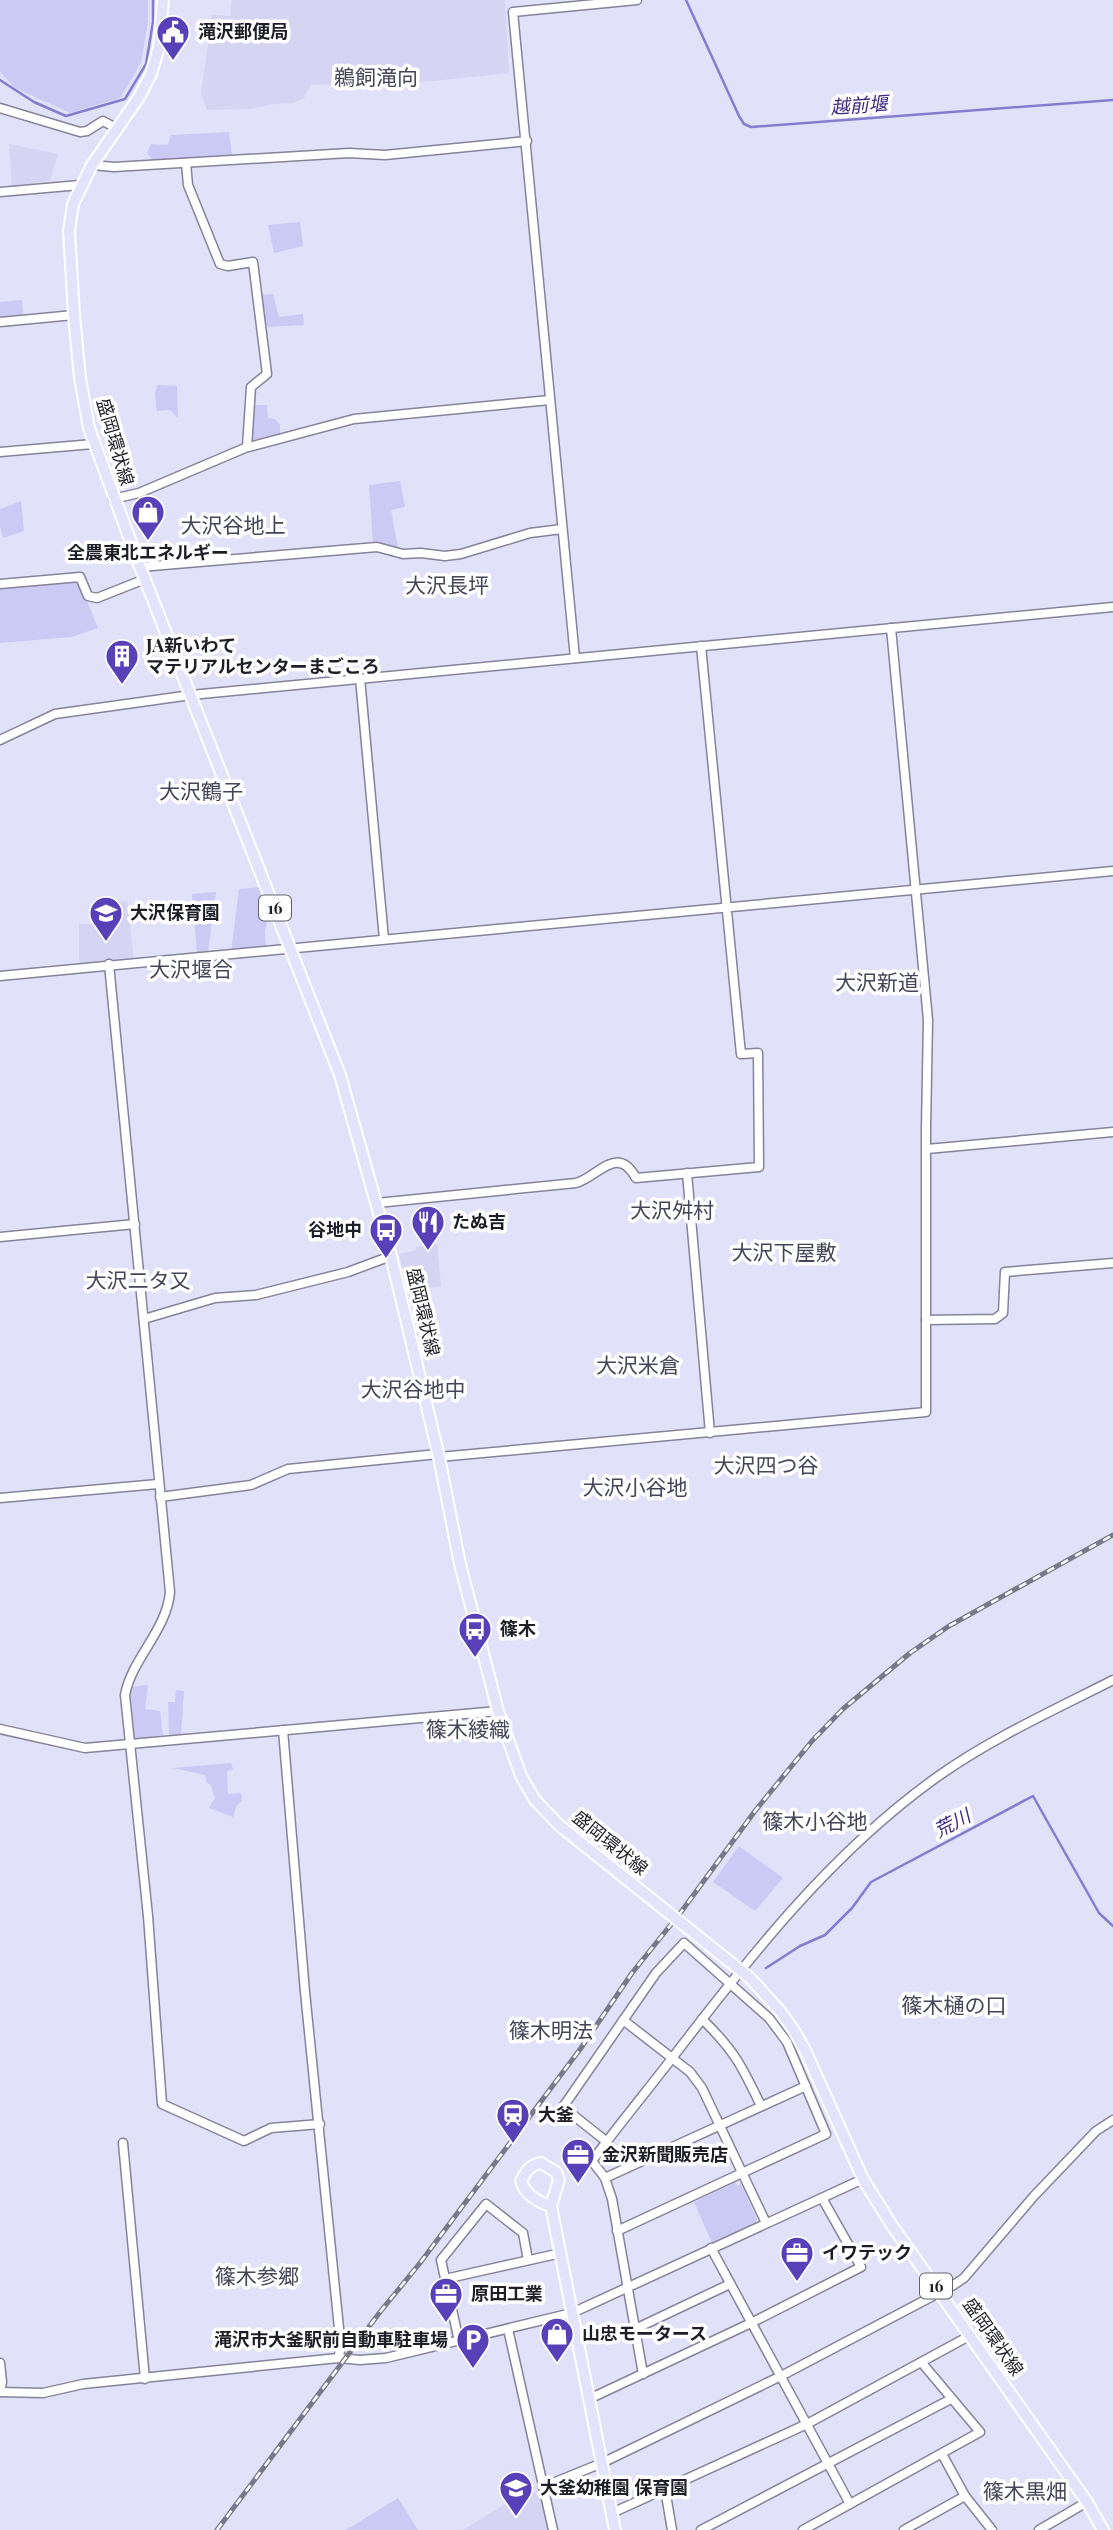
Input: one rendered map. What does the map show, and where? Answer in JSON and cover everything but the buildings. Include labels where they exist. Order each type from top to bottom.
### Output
[{"type":"main road","name":"盛岡環状線","points":[[163,0],[159,47],[151,74],[139,97],[92,165],[73,204],[69,232],[82,391],[93,444],[113,499],[340,1075],[391,1256],[438,1456],[460,1564],[498,1711],[521,1776],[535,1800],[559,1826],[750,1978],[780,2011],[805,2050],[863,2179],[891,2224],[1087,2502],[1103,2530]]},
{"type":"main road","points":[[551,2206],[615,2530]]},
{"type":"street","points":[[575,658],[513,12],[637,0]]},
{"type":"street","points":[[0,108],[79,132],[87,131],[103,121],[116,128]]},
{"type":"street","points":[[92,165],[114,167],[349,153],[385,155],[527,142]]},
{"type":"street","points":[[186,163],[188,185],[220,264],[228,266],[253,262],[267,374],[251,387],[247,447]]},
{"type":"street","points":[[0,192],[80,185]]},
{"type":"street","points":[[0,322],[74,315]]},
{"type":"street","points":[[113,499],[139,493],[247,447],[355,419],[550,400]]},
{"type":"street","points":[[0,452],[93,444]]},
{"type":"street","points":[[140,567],[377,547],[403,554],[444,556],[461,554],[530,533],[562,529]]},
{"type":"street","points":[[0,584],[80,577],[88,596],[97,598],[145,579]]},
{"type":"street","points":[[0,740],[55,714],[191,695],[1113,607]]},
{"type":"street","points":[[160,1497],[251,1485],[288,1469],[926,1412],[928,1020],[891,628]]},
{"type":"street","points":[[377,1203],[576,1183],[586,1181],[603,1167],[618,1163],[626,1165],[636,1178],[758,1167],[758,1053],[741,1054],[701,646]]},
{"type":"street","points":[[360,678],[384,939]]},
{"type":"street","points":[[0,976],[1113,871]]},
{"type":"street","points":[[109,964],[169,1602],[127,1681],[125,1695],[128,1745],[148,1916],[162,2105],[244,2141],[271,2128],[320,2124]]},
{"type":"street","points":[[926,1149],[1113,1132]]},
{"type":"street","points":[[687,1173],[710,1433]]},
{"type":"street","points":[[0,1237],[135,1224]]},
{"type":"street","points":[[144,1319],[215,1298],[256,1295],[348,1272],[391,1256]]},
{"type":"street","points":[[926,1320],[995,1319],[1003,1313],[1005,1272],[1113,1263]]},
{"type":"street","points":[[0,1498],[159,1484]]},
{"type":"street","points":[[643,2374],[612,2199],[605,2178],[592,2161],[747,1961],[805,1896],[872,1828],[935,1778],[970,1755],[1113,1680]]},
{"type":"street","points":[[0,1727],[85,1748],[498,1711]]},
{"type":"street","points":[[283,1730],[305,1993],[341,2348],[338,2358]]},
{"type":"street","points":[[607,2141],[563,2107],[656,1973],[684,1943],[775,2026],[787,2042],[826,2134],[617,2231]]},
{"type":"street","points":[[702,2019],[728,2044],[761,2106]]},
{"type":"street","points":[[623,2020],[690,2072],[702,2088],[766,2222]]},
{"type":"street","points":[[605,2178],[806,2086]]},
{"type":"street","points":[[543,2487],[602,2463],[781,2376],[941,2293],[964,2278],[1043,2187],[1096,2131],[1113,2120]]},
{"type":"street","points":[[123,2143],[145,2379]]},
{"type":"street","points":[[0,2363],[0,2392],[43,2393],[83,2384],[338,2358],[386,2358],[572,2313],[863,2179]]},
{"type":"street","points":[[589,2399],[751,2323],[861,2267],[822,2197]]},
{"type":"street","points":[[459,2341],[440,2260],[486,2204],[523,2233],[528,2260]]},
{"type":"street","points":[[711,2248],[850,2504]]},
{"type":"street","points":[[445,2279],[561,2253]]},
{"type":"street","points":[[635,2329],[730,2284]]},
{"type":"street","points":[[508,2329],[553,2530]]},
{"type":"street","points":[[612,2513],[807,2424],[971,2335]]},
{"type":"street","points":[[803,2530],[980,2432],[922,2362]]},
{"type":"street","points":[[701,2530],[951,2399]]},
{"type":"street","points":[[942,2454],[965,2496],[992,2530]]},
{"type":"street","points":[[665,2489],[672,2530]]},
{"type":"street","points":[[904,2530],[917,2527],[965,2496]]},
{"type":"street","points":[[1044,2529],[1087,2502]]},
{"type":"shaded area","points":[[0,0],[148,0],[148,22],[141,63],[120,98],[70,113],[15,88],[0,72]]},
{"type":"shaded area","points":[[232,0],[505,0],[509,73],[367,88],[311,84],[304,98],[293,103],[252,109],[207,110],[201,94],[212,15],[230,16]]},
{"type":"shaded area","points":[[229,132],[230,157],[153,161],[147,153],[151,144],[168,145],[171,135]]},
{"type":"shaded area","points":[[9,144],[58,154],[50,181],[12,186]]},
{"type":"shaded area","points":[[300,222],[303,246],[274,253],[268,225]]},
{"type":"shaded area","points":[[273,294],[279,317],[303,314],[304,325],[265,325],[261,295]]},
{"type":"shaded area","points":[[22,300],[23,316],[0,318],[0,302]]},
{"type":"shaded area","points":[[157,385],[177,386],[178,418],[170,410],[157,411]]},
{"type":"shaded area","points":[[253,405],[267,405],[268,418],[275,419],[280,425],[280,434],[251,441]]},
{"type":"shaded area","points":[[400,481],[405,507],[391,510],[398,547],[373,543],[369,485]]},
{"type":"shaded area","points":[[21,501],[24,531],[3,538],[0,509]]},
{"type":"shaded area","points":[[79,581],[98,628],[71,637],[0,643],[0,589]]},
{"type":"shaded area","points":[[261,887],[270,908],[265,931],[266,948],[231,952],[239,889]]},
{"type":"shaded area","points":[[216,892],[208,952],[197,953],[192,894]]},
{"type":"shaded area","name":"大沢保育園","points":[[127,901],[134,961],[79,964],[79,924],[110,924],[109,903]]},
{"type":"shaded area","points":[[437,1244],[441,1286],[409,1291],[399,1254],[416,1250],[416,1247]]},
{"type":"shaded area","points":[[148,1685],[145,1709],[160,1711],[163,1735],[135,1739],[130,1687]]},
{"type":"shaded area","points":[[176,1690],[184,1691],[181,1734],[169,1735],[168,1702],[175,1702]]},
{"type":"shaded area","points":[[231,1763],[233,1769],[227,1771],[228,1794],[241,1793],[242,1801],[237,1805],[233,1817],[209,1808],[215,1798],[205,1775],[173,1768]]},
{"type":"shaded area","points":[[739,1846],[783,1878],[755,1911],[713,1882]]},
{"type":"shaded area","points":[[736,2182],[737,2186],[741,2184],[757,2220],[712,2243],[694,2202]]},
{"type":"shaded area","name":"大釜幼稚園 保育園","points":[[542,2490],[551,2530],[463,2530],[502,2506]]},
{"type":"shaded area","points":[[398,2498],[418,2530],[346,2530]]},
{"type":"waterway","name":"越前堰","points":[[0,80],[34,102],[66,116],[125,99],[146,64],[153,22],[153,0]]},
{"type":"waterway","name":"越前堰","points":[[686,0],[739,116],[744,124],[751,127],[1113,100]]},
{"type":"waterway","name":"荒川","points":[[766,1968],[800,1946],[825,1935],[852,1908],[871,1882],[1033,1796],[1099,1913],[1113,1926]]},
{"type":"railway","points":[[217,2530],[581,2048],[632,1973],[681,1912],[755,1811],[812,1741],[843,1709],[910,1653],[949,1626],[1113,1535]]},
{"type":"place","name":"滝沢郵便局","points":[[173,62]]},
{"type":"place","name":"全農東北エネルギー","points":[[148,542]]},
{"type":"place","name":"JA新いわて マテリアルセンターまごころ","points":[[122,686]]},
{"type":"place","name":"大沢保育園","points":[[106,943]]},
{"type":"place","name":"たぬ吉","points":[[428,1252]]},
{"type":"place","name":"谷地中","points":[[386,1260]]},
{"type":"place","name":"篠木","points":[[475,1659]]},
{"type":"place","name":"大釜","points":[[513,2145]]},
{"type":"place","name":"金沢新聞販売店","points":[[578,2185]]},
{"type":"place","name":"イワテック","points":[[797,2283]]},
{"type":"place","name":"原田工業","points":[[446,2324]]},
{"type":"place","name":"山忠モータース","points":[[557,2364]]},
{"type":"place","name":"滝沢市大釜駅前自動車駐車場","points":[[473,2370]]},
{"type":"place","name":"大釜幼稚園 保育園","points":[[516,2518]]},
{"type":"district","name":"鵜飼滝向","points":[[376,78]]},
{"type":"district","name":"大沢谷地上","points":[[233,526]]},
{"type":"district","name":"大沢長坪","points":[[447,586]]},
{"type":"district","name":"大沢鶴子","points":[[201,792]]},
{"type":"district","name":"大沢堰合","points":[[191,970]]},
{"type":"district","name":"大沢新道","points":[[877,983]]},
{"type":"district","name":"大沢舛村","points":[[672,1211]]},
{"type":"district","name":"大沢下屋敷","points":[[784,1253]]},
{"type":"district","name":"大沢二タ又","points":[[138,1281]]},
{"type":"district","name":"大沢米倉","points":[[638,1366]]},
{"type":"district","name":"大沢谷地中","points":[[413,1390]]},
{"type":"district","name":"大沢四つ谷","points":[[766,1466]]},
{"type":"district","name":"大沢小谷地","points":[[635,1488]]},
{"type":"district","name":"篠木綾織","points":[[468,1730]]},
{"type":"district","name":"篠木小谷地","points":[[815,1822]]},
{"type":"district","name":"篠木樋の口","points":[[954,2006]]},
{"type":"district","name":"篠木明法","points":[[551,2031]]},
{"type":"district","name":"篠木参郷","points":[[257,2277]]},
{"type":"district","name":"篠木黒畑","points":[[1025,2492]]}]
